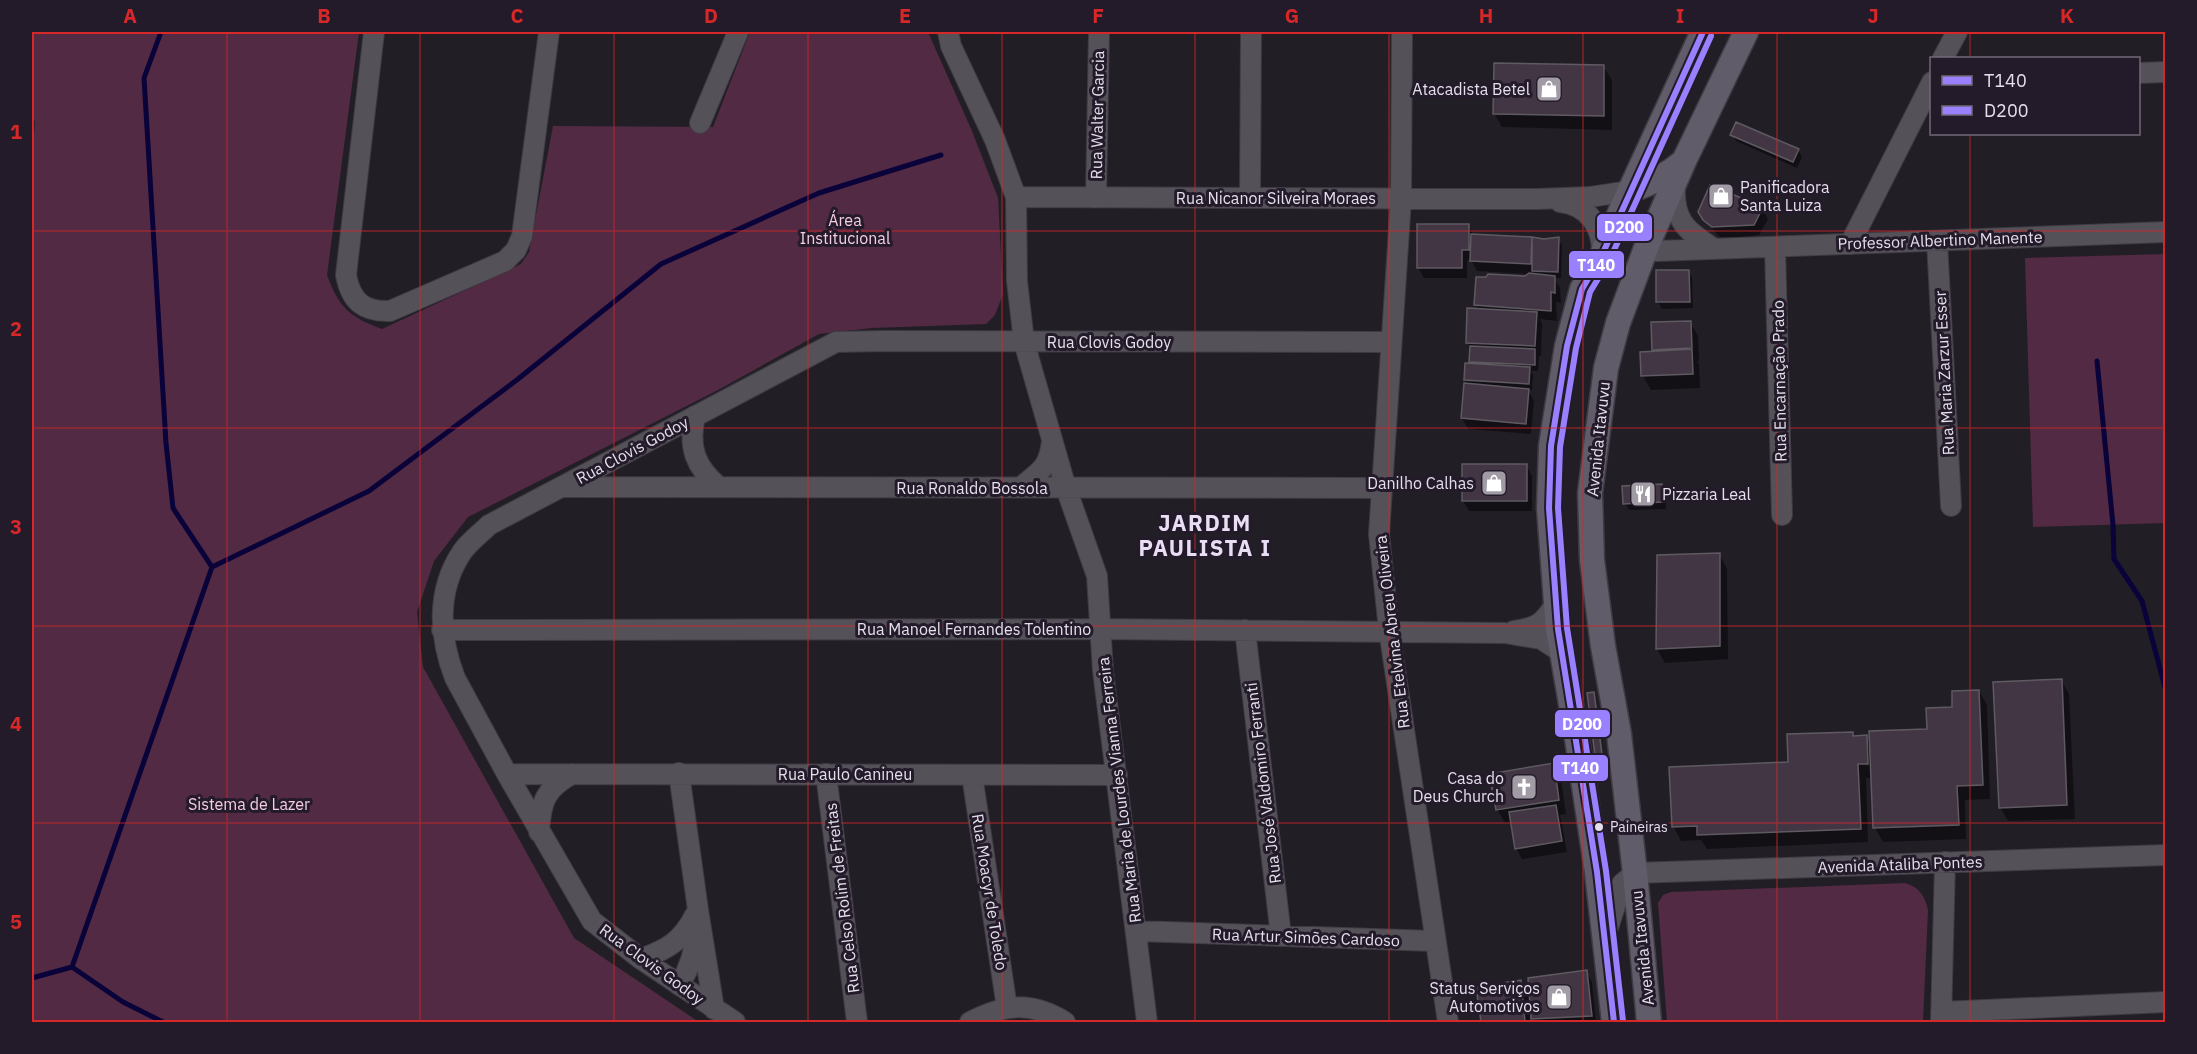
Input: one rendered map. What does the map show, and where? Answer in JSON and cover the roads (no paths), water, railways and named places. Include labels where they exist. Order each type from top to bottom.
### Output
[{"type":"main road","name":"Avenida Itavuvu","points":[[1614,1023],[1605,939],[1556,603],[1549,508],[1551,446],[1567,346],[1582,289],[1602,255],[1604,227],[1629,191],[1703,32]]},
{"type":"main road","name":"Avenida Itavuvu","points":[[1649,1023],[1635,873],[1618,734],[1603,646],[1592,560],[1590,493],[1606,368],[1618,323],[1646,248],[1679,171],[1746,32]]},
{"type":"main road","points":[[1629,191],[1650,185],[1671,172],[1679,171]]},
{"type":"main road","points":[[1604,227],[1646,248]]},
{"type":"street","points":[[374,32],[346,275],[349,290],[355,299],[376,311],[390,311],[506,261],[516,250],[522,236],[549,32]]},
{"type":"street","points":[[700,123],[738,32]]},
{"type":"street","name":"Rua Maria de Lourdes Vianna Ferreira","points":[[948,32],[951,46],[995,140],[1016,197],[1017,281],[1024,342],[1066,488],[1097,576],[1103,671],[1146,1014]]},
{"type":"street","name":"Rua Walter Garcia","points":[[1096,198],[1100,32]]},
{"type":"street","points":[[1250,198],[1251,32]]},
{"type":"street","name":"Rua Etelvina Abreu Oliveira","points":[[1402,32],[1401,199],[1379,534],[1389,630],[1448,1023]]},
{"type":"street","points":[[1944,57],[1957,32]]},
{"type":"street","points":[[2140,73],[2166,72]]},
{"type":"street","points":[[1850,244],[1930,86]]},
{"type":"street","points":[[1679,171],[1674,200],[1677,216],[1714,249]]},
{"type":"street","name":"Rua Nicanor Silveira Moraes","points":[[1016,197],[1537,199],[1590,197],[1629,191]]},
{"type":"street","name":"Rua Nicanor Silveira Moraes","points":[[1537,199],[1568,202],[1584,210],[1604,227]]},
{"type":"street","name":"Professor Albertino Manente","points":[[1646,248],[1657,251],[2166,232]]},
{"type":"street","name":"Rua Maria Zarzur Esser","points":[[1936,241],[1951,506]]},
{"type":"street","name":"Rua Encarnação Prado","points":[[1775,246],[1782,515]]},
{"type":"street","name":"Rua Clovis Godoy","points":[[735,1023],[641,959],[592,921],[539,832],[455,678],[446,656],[442,630],[443,606],[448,577],[463,550],[489,525],[836,342],[1390,342]]},
{"type":"street","points":[[695,416],[692,437],[694,450],[705,476],[718,487]]},
{"type":"street","points":[[1021,488],[1043,470],[1051,456],[1053,438]]},
{"type":"street","name":"Rua Ronaldo Bossola","points":[[563,487],[1382,488]]},
{"type":"street","points":[[1080,528],[1085,510],[1094,497],[1108,488]]},
{"type":"street","name":"Rua Manoel Fernandes Tolentino","points":[[1505,633],[1526,630],[1540,624],[1556,603]]},
{"type":"street","name":"Rua Manoel Fernandes Tolentino","points":[[442,630],[1389,630],[1505,633],[1541,639],[1563,653]]},
{"type":"street","name":"Rua José Valdomiro Ferranti","points":[[1245,630],[1281,936]]},
{"type":"street","name":"Rua Paulo Canineu","points":[[507,774],[1117,776]]},
{"type":"street","points":[[539,832],[540,815],[546,795],[556,783],[573,774]]},
{"type":"street","points":[[679,774],[714,1009]]},
{"type":"street","name":"Rua Celso Rolim de Freitas","points":[[826,774],[857,1023]]},
{"type":"street","name":"Rua Moacyr de Toledo","points":[[972,776],[1007,1008]]},
{"type":"street","name":"Avenida Ataliba Pontes","points":[[1635,873],[2166,855]]},
{"type":"street","points":[[1945,862],[1941,1017],[2166,1002]]},
{"type":"street","name":"Avenida Itavuvu","points":[[1605,939],[1622,884],[1635,873]]},
{"type":"street","points":[[641,959],[675,944],[688,930],[698,910]]},
{"type":"street","points":[[679,985],[693,957],[698,910]]},
{"type":"street","name":"Rua Artur Simões Cardoso","points":[[1136,931],[1434,941]]},
{"type":"street","name":"Rua Artur Simões Cardoso","points":[[1140,966],[1154,943],[1178,932]]},
{"type":"street","points":[[970,1023],[982,1016],[1007,1008],[1025,1006],[1041,1009],[1065,1023]]},
{"type":"street","points":[[1132,1023],[1146,1014]]},
{"type":"waterway","points":[[32,978],[72,967],[212,567],[173,508],[166,443],[144,78],[161,32]]},
{"type":"waterway","points":[[212,567],[369,491],[518,379],[661,264],[819,193],[941,155]]},
{"type":"waterway","points":[[2097,361],[2113,525],[2114,559],[2142,601],[2166,691]]},
{"type":"waterway","points":[[72,967],[123,1002],[163,1022]]},
{"type":"place","name":"Atacadista Betel","points":[[1549,89]]},
{"type":"place","name":"Panificadora Santa Luiza","points":[[1721,196]]},
{"type":"place","name":"Danilho Calhas","points":[[1494,483]]},
{"type":"place","name":"Pizzaria Leal","points":[[1643,494]]},
{"type":"place","name":"Casa do Deus Church","points":[[1524,787]]},
{"type":"place","name":"Paineiras","points":[[1599,827]]},
{"type":"place","name":"Status Serviços Automotivos","points":[[1559,997]]},
{"type":"district","name":"JARDIM PAULISTA I","points":[[1205,534]]},
{"type":"park label","name":"Área Institucional","points":[[845,229]]},
{"type":"park label","name":"Sistema de Lazer","points":[[249,804]]}]
